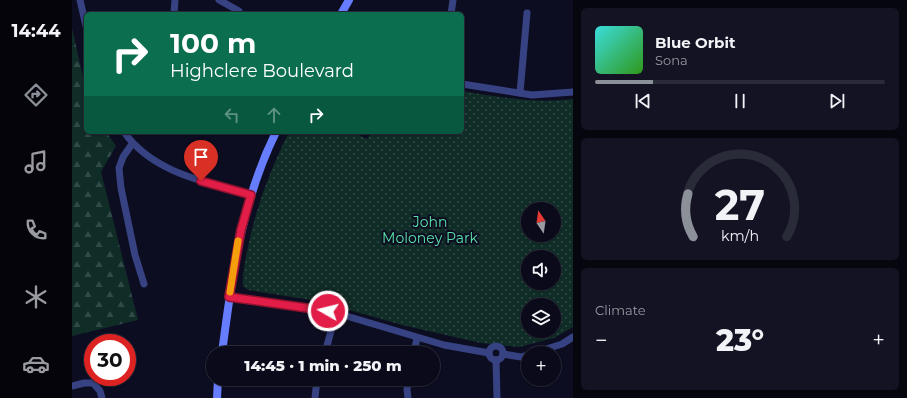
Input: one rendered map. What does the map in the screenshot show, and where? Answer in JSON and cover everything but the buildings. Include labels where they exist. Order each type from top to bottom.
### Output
[{"type":"street","points":[[80,0],[84,17]]},
{"type":"street","points":[[174,12],[175,0]]},
{"type":"street","points":[[219,0],[240,11]]},
{"type":"street","points":[[342,12],[349,0]]},
{"type":"street","points":[[451,12],[454,0]]},
{"type":"street","points":[[520,93],[527,13]]},
{"type":"street","points":[[464,84],[532,95],[573,92]]},
{"type":"street","points":[[125,134],[132,144],[170,170],[188,177],[251,195]]},
{"type":"street","points":[[223,346],[229,297],[241,230],[251,195],[266,153],[275,134]]},
{"type":"street","points":[[132,144],[123,157],[119,168],[120,188],[135,255],[144,284]]},
{"type":"street","points":[[229,297],[328,311]]},
{"type":"street","points":[[328,311],[332,306],[338,305],[343,309],[343,315],[340,319],[334,320]]},
{"type":"street","points":[[328,311],[330,317],[334,320]]},
{"type":"street","points":[[343,315],[417,338],[444,345],[489,353]]},
{"type":"street","points":[[327,346],[334,320]]},
{"type":"street","points":[[556,346],[573,337]]},
{"type":"street","points":[[415,346],[417,338]]},
{"type":"street","points":[[489,353],[492,347],[498,346],[502,349],[503,354]]},
{"type":"street","points":[[489,353],[491,358],[496,360]]},
{"type":"street","points":[[503,354],[521,357]]},
{"type":"street","points":[[496,360],[501,358],[503,354]]},
{"type":"street","points":[[496,360],[497,398]]},
{"type":"street","points":[[72,386],[84,383],[93,383],[100,392],[102,398]]},
{"type":"street","points":[[216,398],[217,386]]},
{"type":"street","points":[[315,398],[316,386]]},
{"type":"street","points":[[408,386],[408,398]]},
{"type":"green space","points":[[72,28],[84,81],[84,134],[107,134],[116,146],[101,172],[138,320],[72,336]]},
{"type":"green space","name":"John Moloney Park","points":[[464,91],[545,101],[573,99],[573,327],[561,334],[561,298],[521,298],[521,338],[554,338],[519,347],[481,343],[402,325],[318,301],[248,290],[243,286],[243,273],[254,221],[269,176],[288,134],[357,134],[367,139],[371,134],[464,134]]},
{"type":"slow traffic","points":[[230,292],[238,241]]},
{"type":"route","points":[[201,181],[251,195],[241,230],[229,297],[328,311]]}]
